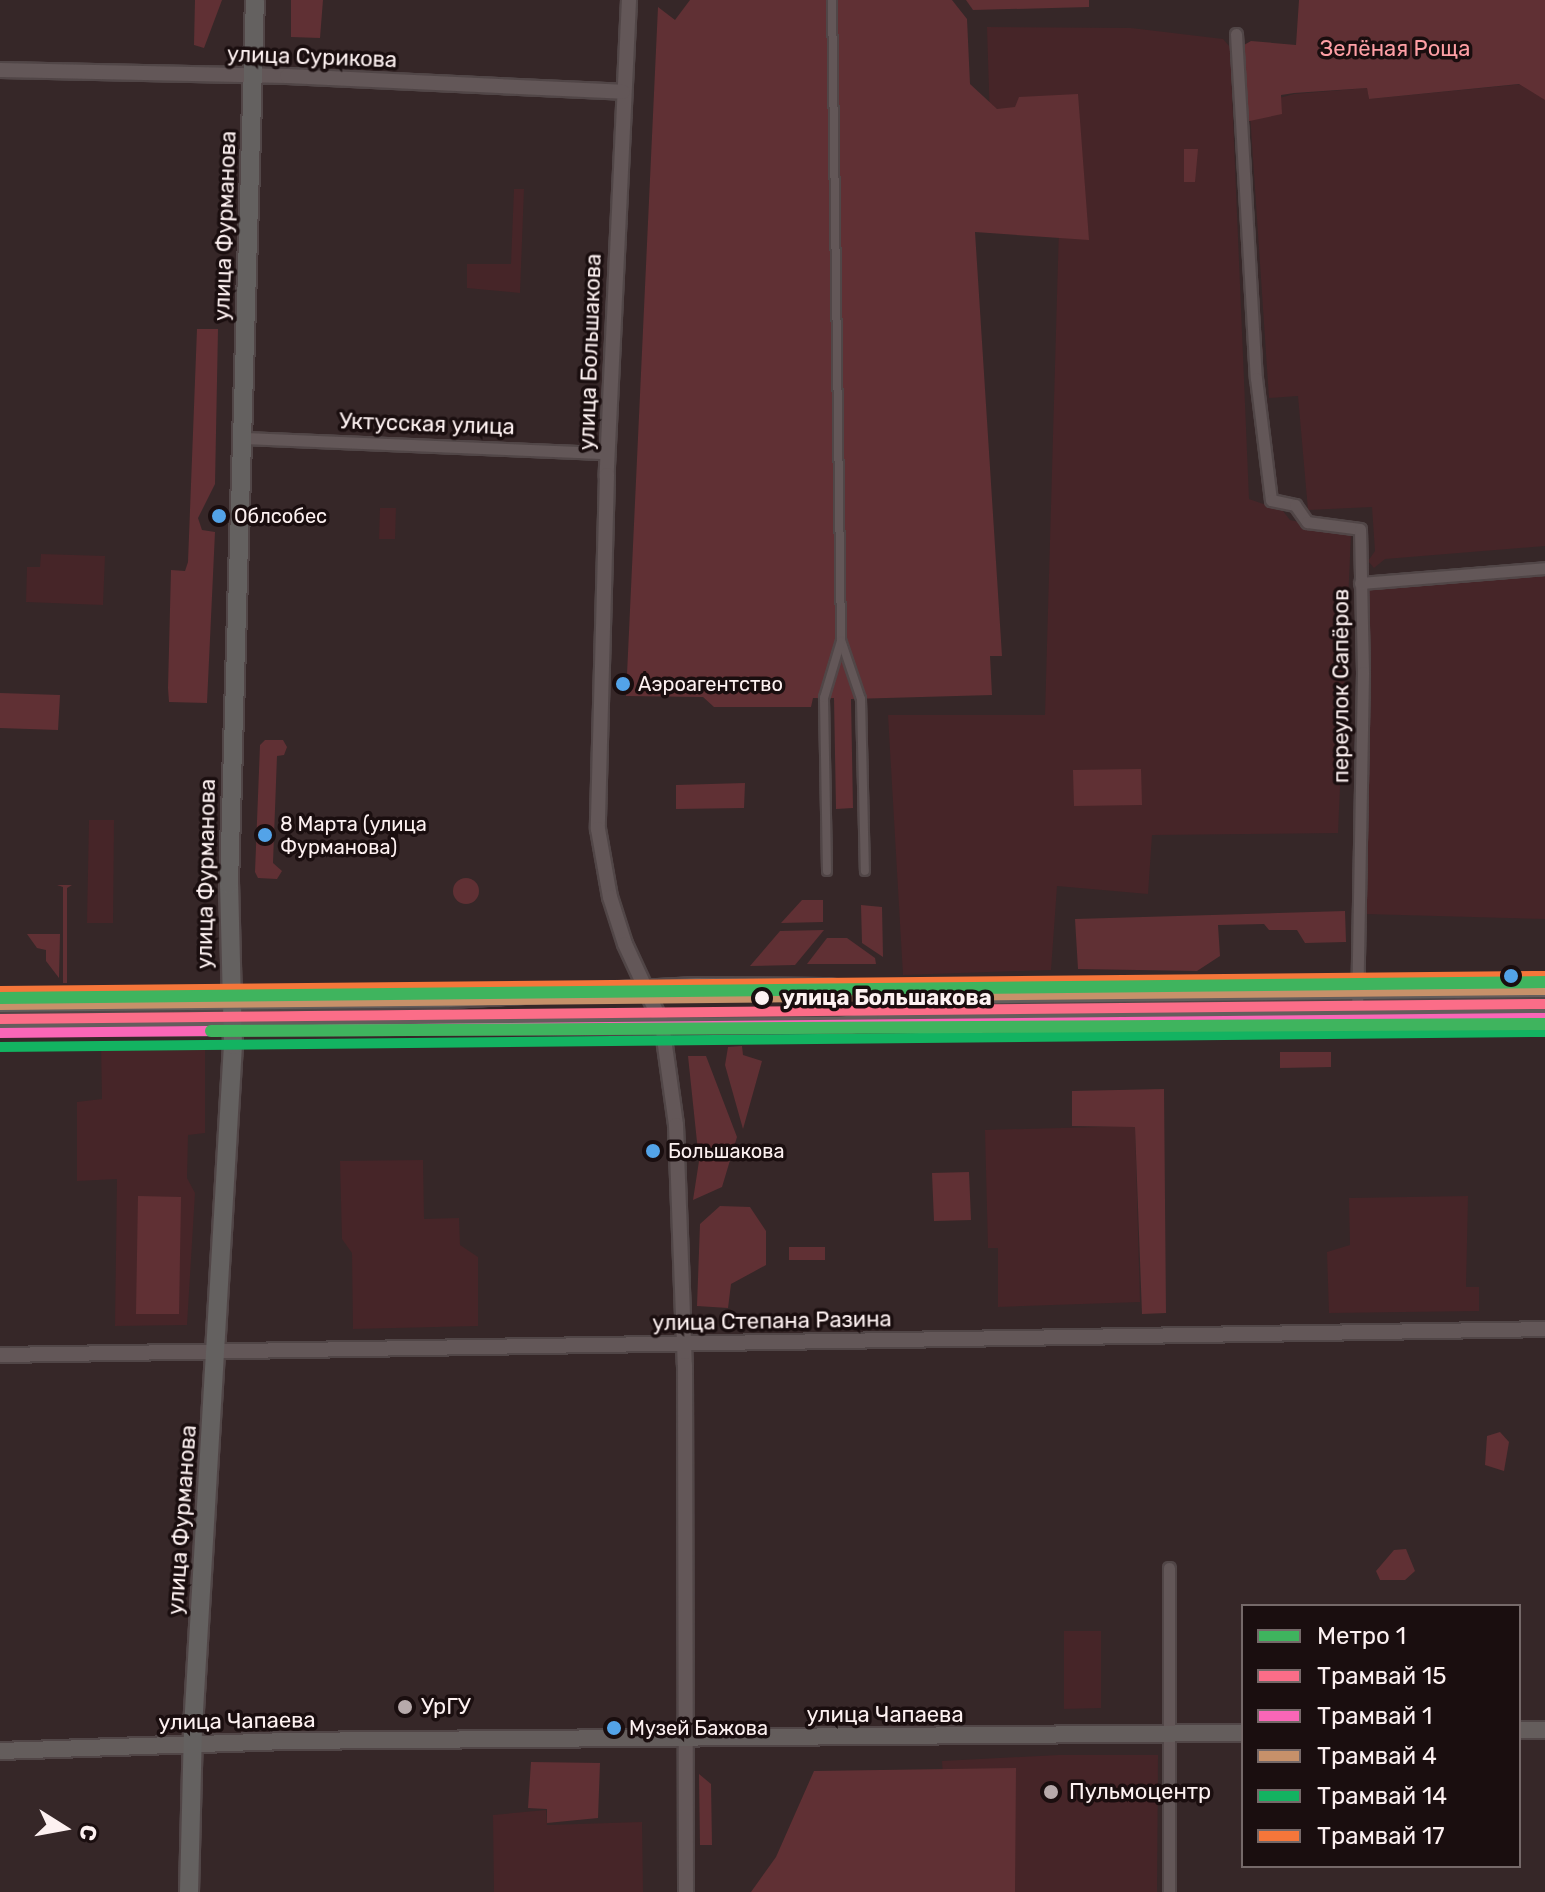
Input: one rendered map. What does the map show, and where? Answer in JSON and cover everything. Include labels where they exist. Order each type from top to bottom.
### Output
[{"type":"main road","name":"улица Фурманова","points":[[189,1892],[192,1744],[232,1027],[229,884],[255,0]]},
{"type":"main road","points":[[0,1004],[230,1002],[825,987],[919,996],[1545,989]]},
{"type":"main road","points":[[0,1027],[662,1024],[1545,1014]]},
{"type":"main road","points":[[1521,1730],[1545,1730]]},
{"type":"main road","name":"улица Чапаева","points":[[0,1751],[192,1744],[1241,1733]]},
{"type":"street","name":"улица Большакова","points":[[629,0],[608,453],[598,829],[610,897],[625,944],[662,1024],[676,1125],[685,1345],[686,1892]]},
{"type":"street","points":[[827,871],[824,698],[841,640],[832,0]]},
{"type":"street","name":"переулок Сапёров","points":[[1236,34],[1261,429],[1271,500],[1295,505],[1307,522],[1360,529],[1357,1015]]},
{"type":"street","name":"улица Сурикова","points":[[0,70],[253,76],[623,92]]},
{"type":"street","name":"Уктусская улица","points":[[244,438],[608,453]]},
{"type":"street","points":[[1360,583],[1545,568]]},
{"type":"street","points":[[841,640],[861,699],[865,871]]},
{"type":"street","name":"улица Степана Разина","points":[[0,1355],[216,1354],[1545,1329]]},
{"type":"street","points":[[1169,1568],[1172,1734],[1169,1892]]},
{"type":"shaded area","points":[[987,27],[1131,28],[1223,39],[1230,47],[1249,499],[1283,511],[1290,520],[1351,533],[1338,833],[1152,835],[1148,894],[1057,886],[1051,970],[903,975],[888,715],[1045,715],[1062,122],[990,122]]},
{"type":"shaded area","points":[[1545,82],[1545,546],[1385,559],[1374,568],[1368,561],[1375,551],[1372,507],[1308,510],[1298,396],[1269,398],[1250,114],[1253,105],[1294,94],[1367,88],[1369,99]]},
{"type":"shaded area","points":[[514,189],[524,189],[520,293],[467,288],[467,264],[511,264]]},
{"type":"shaded area","points":[[380,508],[396,508],[395,539],[379,539]]},
{"type":"shaded area","points":[[41,554],[105,556],[103,605],[26,602],[27,567],[40,567]]},
{"type":"shaded area","points":[[1545,576],[1545,919],[1365,914],[1365,589]]},
{"type":"shaded area","points":[[89,820],[114,820],[113,923],[87,923]]},
{"type":"shaded area","points":[[205,1044],[205,1133],[188,1135],[187,1178],[195,1193],[187,1325],[115,1326],[117,1179],[77,1181],[77,1102],[102,1099],[101,1045]]},
{"type":"shaded area","points":[[1135,1126],[1140,1302],[998,1307],[998,1248],[988,1248],[985,1130]]},
{"type":"shaded area","points":[[423,1160],[424,1219],[459,1218],[460,1245],[478,1257],[478,1326],[353,1329],[352,1253],[342,1239],[340,1161]]},
{"type":"shaded area","points":[[1468,1196],[1466,1287],[1479,1287],[1479,1311],[1329,1313],[1327,1252],[1350,1245],[1349,1198]]},
{"type":"shaded area","points":[[1064,1631],[1101,1631],[1101,1708],[1064,1709]]},
{"type":"shaded area","name":"Пульмоцентр","points":[[1059,1755],[1158,1755],[1157,1892],[950,1892],[942,1761]]},
{"type":"shaded area","points":[[546,1810],[547,1825],[642,1822],[643,1892],[494,1892],[493,1815]]},
{"type":"green space","points":[[195,0],[222,0],[204,48],[194,45]]},
{"type":"green space","points":[[291,0],[323,0],[320,38],[291,37]]},
{"type":"green space","points":[[690,0],[952,0],[967,19],[970,84],[997,109],[1015,107],[1019,97],[1078,94],[1089,240],[975,232],[1002,656],[990,656],[992,695],[851,699],[853,808],[836,809],[834,698],[813,698],[811,707],[714,707],[703,697],[626,696],[658,7],[675,20]]},
{"type":"green space","points":[[966,0],[1089,0],[1089,7],[973,10]]},
{"type":"green space","name":"Зелёная Роща","points":[[1299,0],[1545,0],[1545,100],[1519,84],[1369,99],[1367,88],[1294,93],[1281,95],[1282,114],[1245,122],[1244,45],[1251,41],[1296,45]]},
{"type":"green space","points":[[1184,149],[1198,149],[1195,182],[1184,182]]},
{"type":"green space","points":[[1237,152],[1247,153],[1251,171],[1263,360],[1252,359]]},
{"type":"green space","points":[[197,329],[218,329],[215,484],[198,518],[202,530],[215,532],[207,703],[169,702],[168,688],[171,570],[185,571],[188,562]]},
{"type":"green space","points":[[0,693],[60,695],[58,730],[0,728]]},
{"type":"green space","points":[[265,740],[283,740],[287,747],[284,755],[277,756],[273,863],[282,871],[277,879],[258,878],[255,872],[260,745]]},
{"type":"green space","points":[[1141,769],[1142,805],[1074,806],[1073,770]]},
{"type":"green space","points":[[745,783],[744,808],[676,809],[676,785]]},
{"type":"green space","points":[[466,878],[475,882],[479,891],[475,900],[466,904],[457,900],[453,891],[457,882]]},
{"type":"green space","points":[[57,885],[72,885],[67,888],[67,983],[63,983],[63,887]]},
{"type":"green space","points":[[802,900],[823,900],[823,922],[781,923]]},
{"type":"green space","points":[[861,905],[882,907],[883,957],[862,943]]},
{"type":"green space","points":[[1345,911],[1346,942],[1305,943],[1297,930],[1269,930],[1264,924],[1218,925],[1220,956],[1197,971],[1078,969],[1075,919]]},
{"type":"green space","points":[[824,930],[795,965],[750,966],[780,931]]},
{"type":"green space","points":[[27,934],[60,934],[59,978],[46,961],[46,950],[37,948]]},
{"type":"green space","points":[[827,938],[847,938],[875,958],[876,964],[807,964]]},
{"type":"green space","points":[[742,1046],[743,1055],[762,1061],[743,1129],[725,1065],[728,1047]]},
{"type":"green space","points":[[1280,1052],[1331,1052],[1331,1067],[1280,1068]]},
{"type":"green space","points":[[688,1056],[706,1056],[737,1137],[722,1187],[693,1200],[699,1161]]},
{"type":"green space","points":[[1164,1089],[1166,1313],[1142,1314],[1135,1127],[1072,1126],[1072,1091]]},
{"type":"green space","points":[[969,1172],[971,1220],[934,1221],[932,1173]]},
{"type":"green space","points":[[138,1196],[181,1197],[179,1314],[136,1314]]},
{"type":"green space","points":[[720,1206],[750,1207],[766,1231],[766,1265],[731,1284],[728,1308],[697,1306],[700,1224]]},
{"type":"green space","points":[[789,1247],[825,1247],[825,1260],[789,1260]]},
{"type":"green space","points":[[1500,1432],[1509,1442],[1504,1471],[1485,1465],[1487,1436]]},
{"type":"green space","points":[[1406,1549],[1415,1571],[1405,1580],[1380,1580],[1376,1571],[1394,1550]]},
{"type":"green space","points":[[531,1762],[600,1763],[598,1818],[547,1823],[547,1809],[528,1808]]},
{"type":"green space","points":[[1016,1768],[1015,1892],[751,1892],[776,1857],[814,1771]]},
{"type":"green space","points":[[699,1774],[711,1784],[712,1845],[700,1845]]},
{"type":"metro line","name":"1","points":[[0,998],[1545,982]]},
{"type":"metro line","name":"1","points":[[211,1031],[1545,1024]]},
{"type":"tram line","name":"17","points":[[0,991],[1545,976]]},
{"type":"tram line","name":"4","points":[[0,1005],[1545,990]]},
{"type":"tram line","name":"15","points":[[0,1019],[1545,1004]]},
{"type":"tram line","name":"1","points":[[0,1033],[1545,1018]]},
{"type":"tram line","name":"14","points":[[0,1047],[1545,1032]]},
{"type":"place","name":"Облсобес","points":[[219,516]]},
{"type":"place","name":"Аэроагентство","points":[[623,684]]},
{"type":"place","name":"8 Марта (улица Фурманова)","points":[[265,835]]},
{"type":"place","name":"улица Большакова","points":[[762,998]]},
{"type":"place","name":"Большакова","points":[[653,1151]]},
{"type":"place","name":"УрГУ","points":[[405,1707]]},
{"type":"place","name":"Музей Бажова","points":[[614,1728]]},
{"type":"place","name":"Пульмоцентр","points":[[1051,1792]]}]
